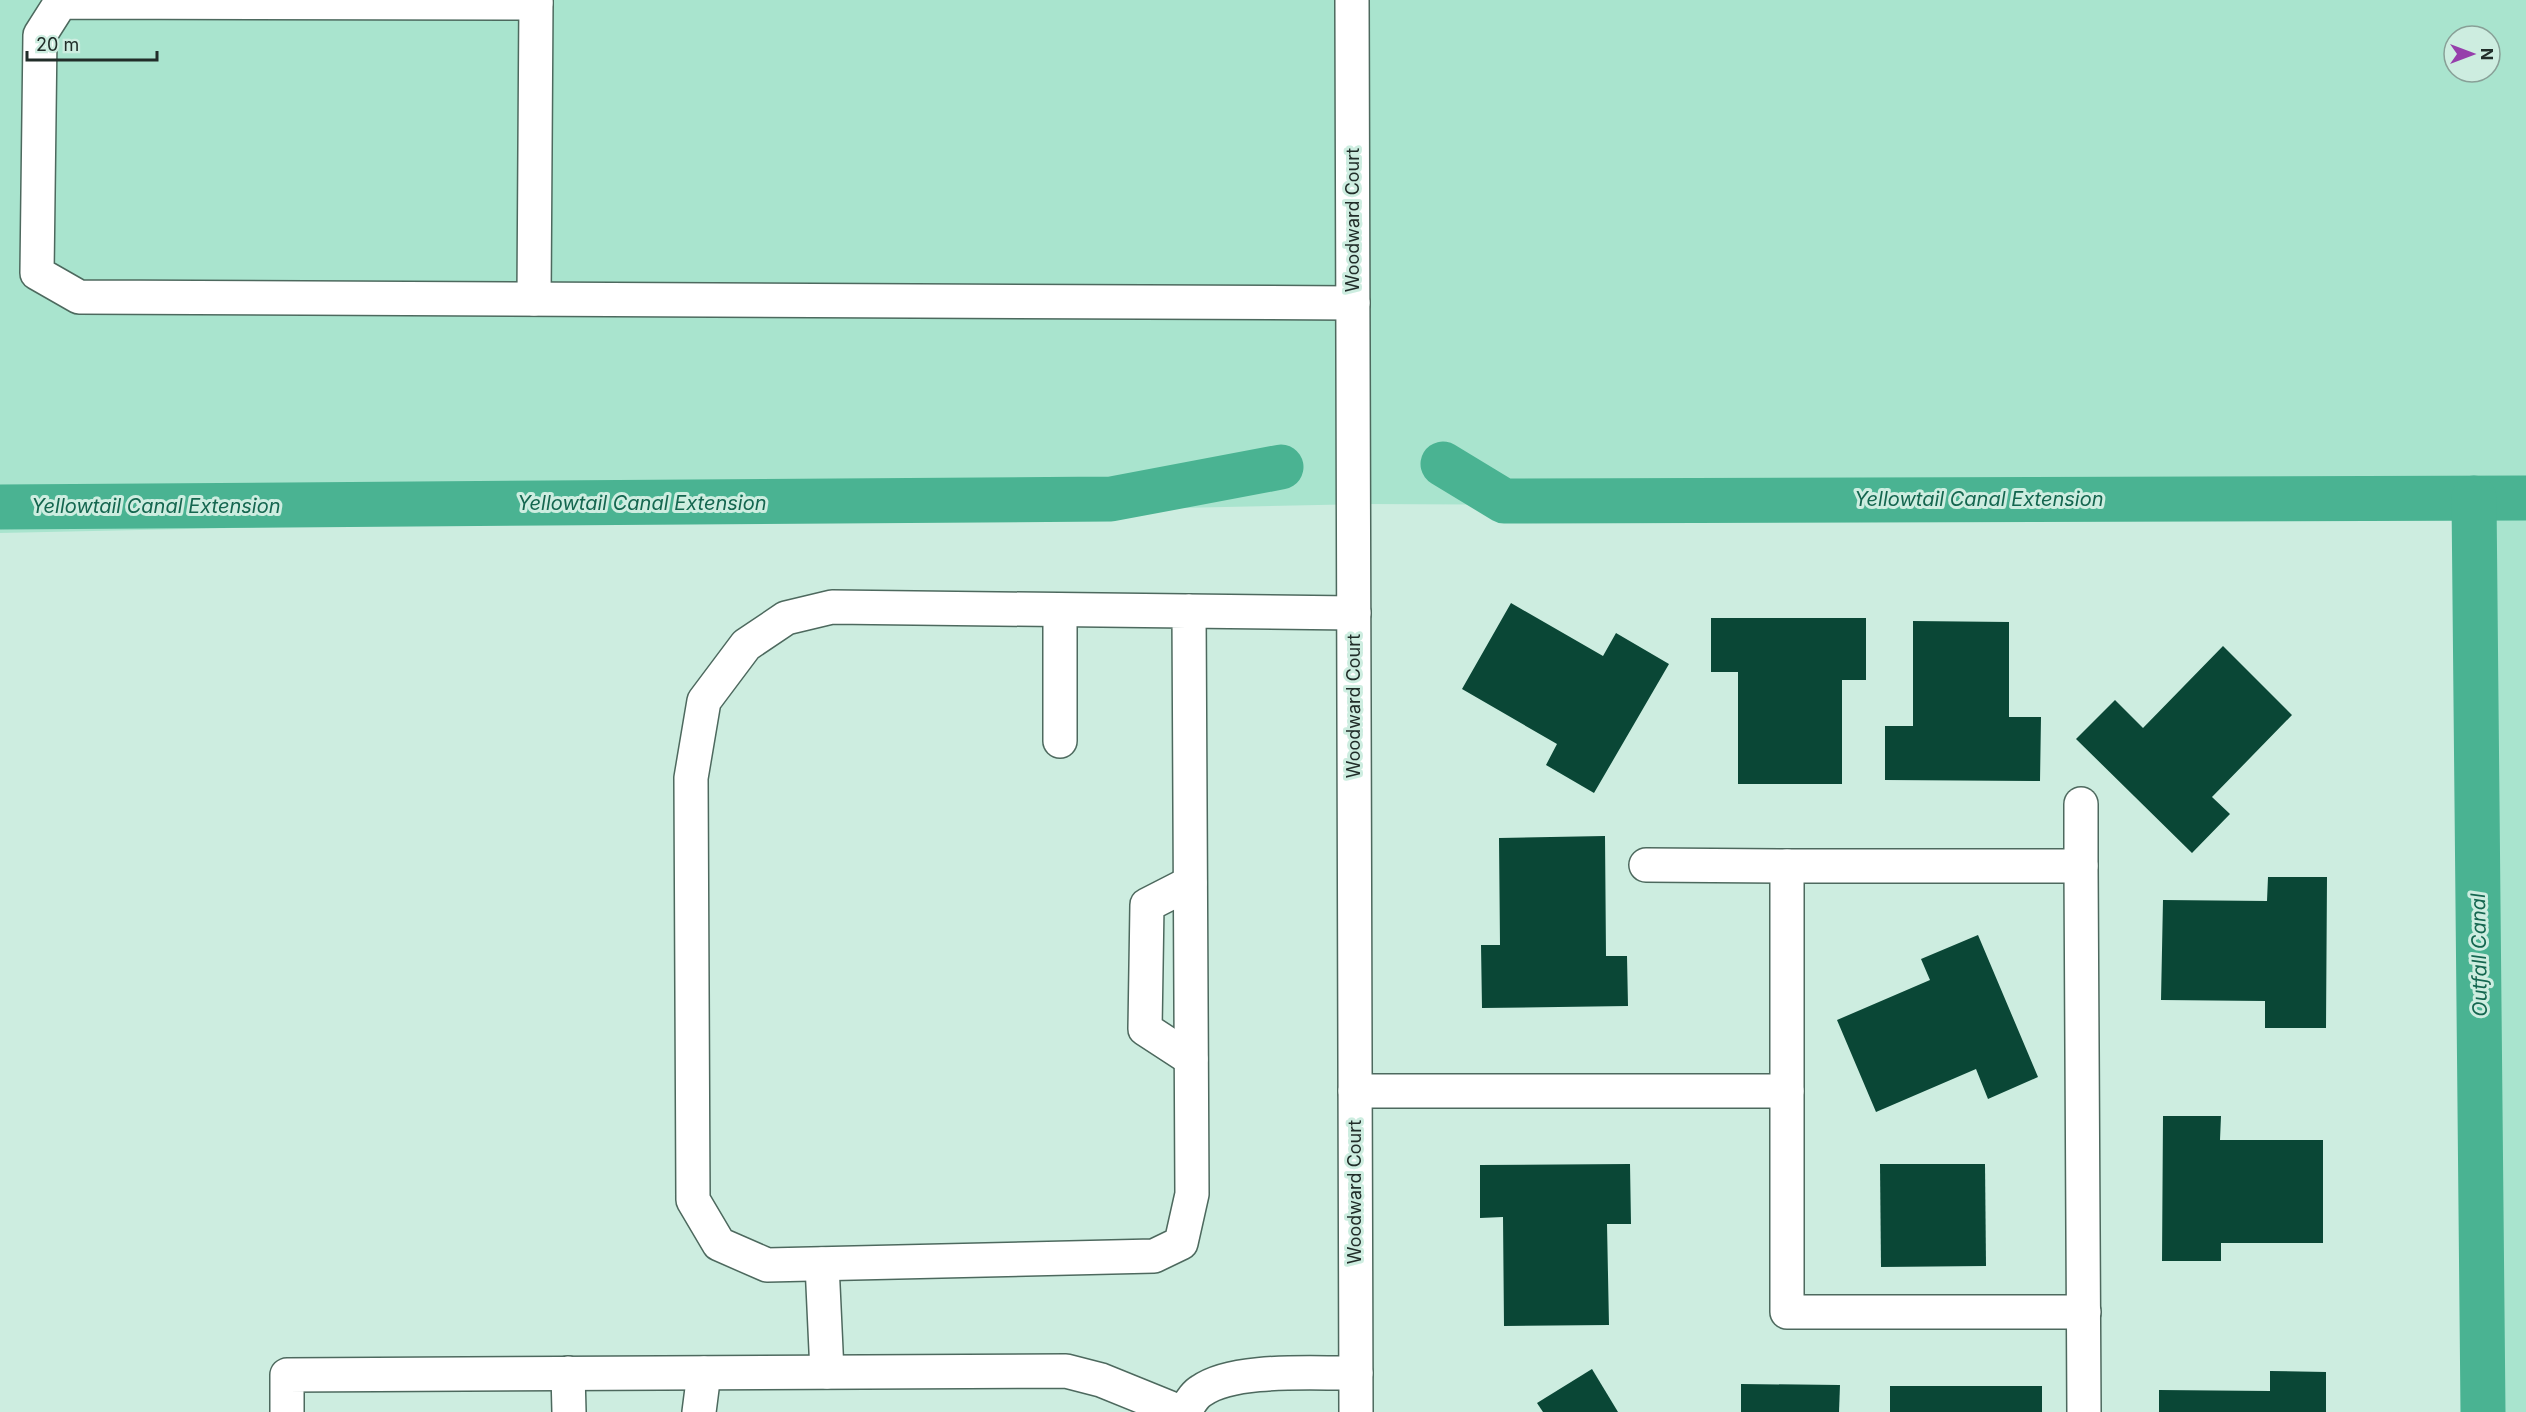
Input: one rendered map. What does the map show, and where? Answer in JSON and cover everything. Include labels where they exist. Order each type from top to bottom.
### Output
[{"type":"street","name":"Woodward Court","points":[[1352,0],[1356,1412]]},
{"type":"street","points":[[534,299],[536,1],[61,2],[40,35],[38,273],[80,297],[1353,303]]},
{"type":"street","points":[[1189,611],[1192,1194],[1181,1243],[1154,1256],[767,1265],[719,1244],[693,1200],[691,778],[704,701],[746,645],[786,618],[832,607],[1060,610],[1189,611],[1354,613]]},
{"type":"street","points":[[1060,610],[1060,741]]},
{"type":"street","points":[[2081,804],[2084,1412]]},
{"type":"street","points":[[1646,865],[2081,866]]},
{"type":"street","points":[[1787,866],[1787,1312],[2084,1312]]},
{"type":"street","points":[[1190,883],[1147,905],[1145,1029],[1191,1059]]},
{"type":"street","points":[[1355,1091],[1787,1091]]},
{"type":"street","points":[[822,1264],[827,1372]]},
{"type":"street","points":[[287,1412],[287,1375],[1066,1371],[1101,1380],[1182,1412],[1200,1391],[1221,1382],[1257,1375],[1356,1373]]},
{"type":"street","points":[[568,1373],[569,1412]]},
{"type":"street","points":[[699,1412],[704,1373]]},
{"type":"green space","points":[[0,0],[2526,0],[2526,1412],[2499,1412],[2493,510],[1366,504],[0,533]]},
{"type":"building","points":[[1511,603],[1603,656],[1616,633],[1669,664],[1594,793],[1546,765],[1557,744],[1462,689]]},
{"type":"building","points":[[1711,618],[1866,618],[1866,680],[1842,680],[1842,784],[1738,784],[1738,672],[1711,672]]},
{"type":"building","points":[[1913,621],[2009,622],[2009,717],[2041,717],[2040,781],[1885,780],[1885,726],[1913,726]]},
{"type":"building","points":[[2223,646],[2292,715],[2212,797],[2230,814],[2192,853],[2076,739],[2115,700],[2143,728]]},
{"type":"building","points":[[1605,836],[1606,956],[1627,956],[1628,1006],[1482,1008],[1481,945],[1500,945],[1499,838]]},
{"type":"building","points":[[2268,877],[2327,877],[2326,1028],[2265,1028],[2265,1001],[2161,1000],[2163,900],[2267,901]]},
{"type":"building","points":[[1978,935],[2038,1077],[1988,1099],[1976,1069],[1876,1112],[1837,1020],[1930,980],[1921,959]]},
{"type":"building","points":[[2163,1116],[2221,1116],[2220,1140],[2323,1140],[2323,1243],[2221,1243],[2221,1261],[2162,1261]]},
{"type":"building","points":[[1630,1164],[1631,1224],[1607,1224],[1609,1325],[1504,1326],[1503,1217],[1480,1218],[1480,1165]]},
{"type":"building","points":[[1880,1164],[1985,1164],[1986,1266],[1881,1267]]},
{"type":"building","points":[[1592,1369],[1618,1412],[1543,1412],[1537,1403]]},
{"type":"building","points":[[2270,1371],[2326,1372],[2326,1412],[2159,1412],[2159,1390],[2270,1391]]},
{"type":"building","points":[[1741,1384],[1840,1385],[1839,1412],[1741,1412]]},
{"type":"building","points":[[1890,1386],[2042,1386],[2042,1412],[1890,1412]]},
{"type":"waterway","name":"Yellowtail Canal Extension","points":[[1443,464],[1504,501],[2526,498]]},
{"type":"waterway","name":"Yellowtail Canal Extension","points":[[0,507],[1111,499],[1281,467]]},
{"type":"waterway","name":"Outfall Canal","points":[[2474,498],[2483,1412]]}]
